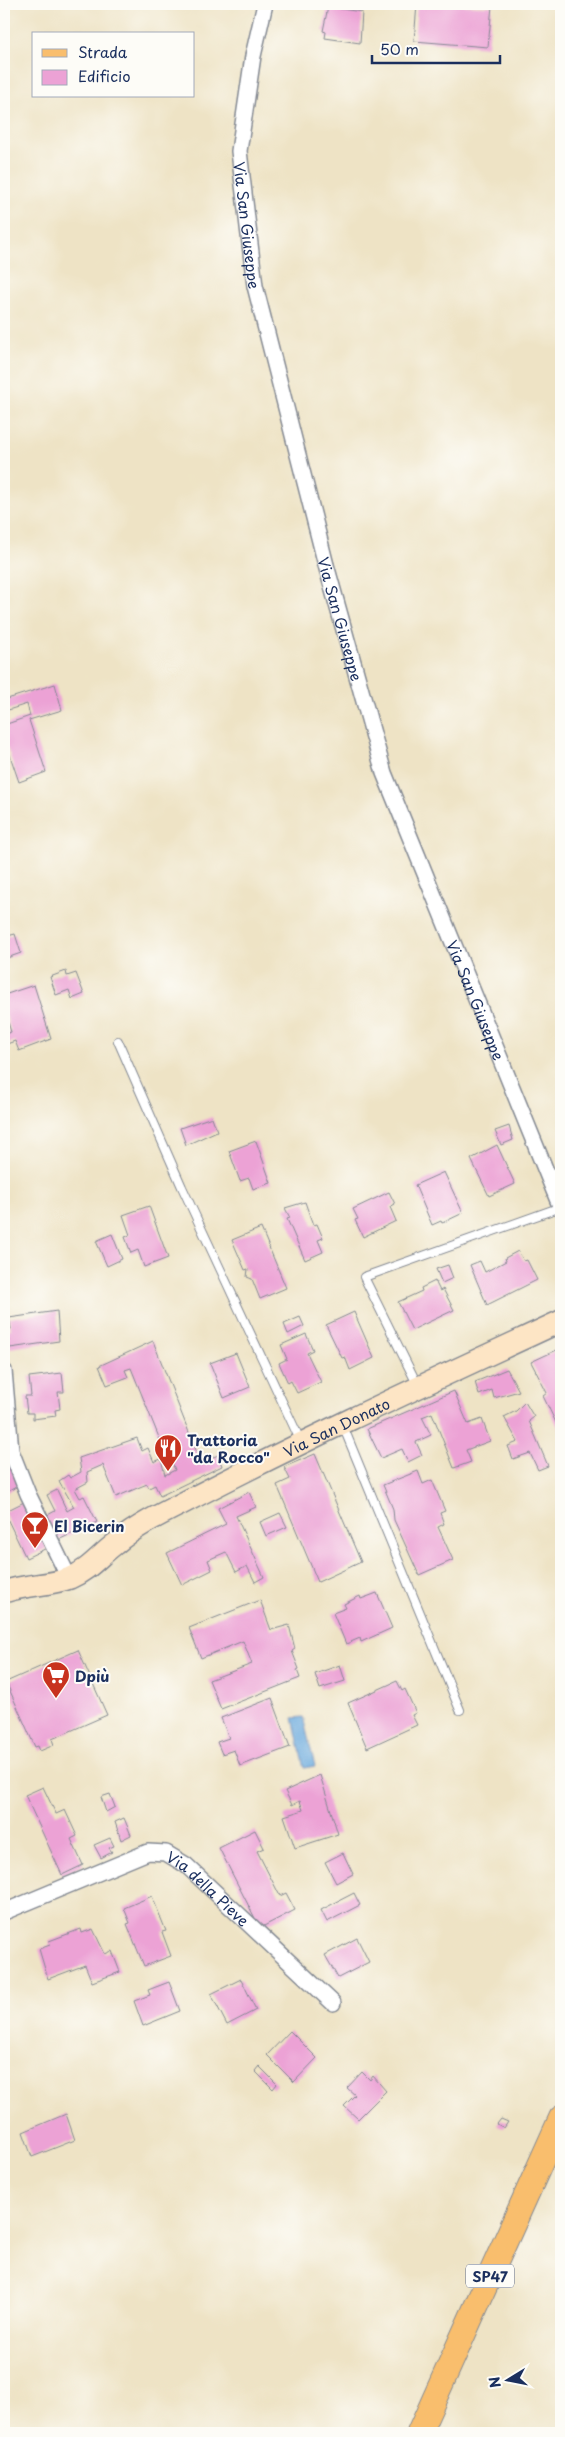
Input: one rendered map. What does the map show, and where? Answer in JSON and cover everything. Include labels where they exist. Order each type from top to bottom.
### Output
[{"type":"main road","name":"SP47","points":[[419,2433],[561,2118]]},
{"type":"street","name":"Via San Giuseppe","points":[[265,4],[253,56],[239,151],[255,286],[326,565],[384,773],[561,1208]]},
{"type":"street","name":"Via San Donato","points":[[4,1592],[69,1578],[94,1565],[114,1544],[140,1526],[418,1387],[561,1322]]},
{"type":"street","points":[[4,1371],[11,1451],[28,1494],[69,1578]]},
{"type":"street","name":"Via della Pieve","points":[[4,1912],[148,1852],[166,1853],[186,1865],[333,2003]]},
{"type":"lane","points":[[118,1041],[182,1187],[302,1444]]},
{"type":"lane","points":[[418,1387],[364,1277],[561,1208]]},
{"type":"lane","points":[[342,1424],[460,1710]]},
{"type":"water","points":[[303,1717],[315,1766],[304,1768],[293,1718]]},
{"type":"building","points":[[417,4],[492,6],[488,47],[414,41]]},
{"type":"building","points":[[328,7],[362,12],[360,43],[325,38],[326,32],[323,31]]},
{"type":"building","points":[[55,684],[62,710],[29,720],[46,772],[19,782],[4,738],[4,725],[30,716],[27,704],[5,711],[4,700]]},
{"type":"building","points":[[15,934],[21,953],[4,959],[4,937]]},
{"type":"building","points":[[66,971],[67,976],[76,973],[84,994],[72,999],[69,990],[56,995],[50,977]]},
{"type":"building","points":[[34,985],[51,1039],[19,1051],[15,1041],[4,1045],[4,1035],[11,1032],[4,1009],[4,995]]},
{"type":"building","points":[[212,1117],[217,1131],[186,1145],[180,1128]]},
{"type":"building","points":[[509,1126],[513,1140],[501,1145],[495,1131]]},
{"type":"building","points":[[256,1141],[271,1183],[253,1189],[249,1178],[240,1181],[229,1151]]},
{"type":"building","points":[[497,1145],[515,1184],[489,1196],[471,1159]]},
{"type":"building","points":[[444,1172],[463,1213],[442,1223],[441,1221],[432,1225],[415,1185]]},
{"type":"building","points":[[389,1192],[395,1204],[390,1207],[396,1221],[363,1237],[355,1220],[358,1219],[353,1209]]},
{"type":"building","points":[[305,1202],[313,1225],[317,1224],[323,1238],[318,1240],[323,1252],[305,1260],[287,1219],[290,1218],[285,1208]]},
{"type":"building","points":[[149,1206],[168,1258],[144,1267],[138,1250],[131,1253],[125,1237],[130,1235],[123,1215]]},
{"type":"building","points":[[261,1228],[286,1288],[260,1299],[252,1279],[247,1277],[248,1269],[245,1270],[232,1240]]},
{"type":"building","points":[[112,1234],[122,1259],[107,1266],[96,1241]]},
{"type":"building","points":[[518,1251],[524,1261],[527,1260],[537,1280],[487,1305],[470,1265],[480,1261],[485,1272],[506,1261],[505,1258]]},
{"type":"building","points":[[448,1265],[453,1278],[442,1283],[436,1269]]},
{"type":"building","points":[[435,1281],[440,1291],[443,1289],[454,1310],[412,1330],[398,1302],[422,1291],[421,1288]]},
{"type":"building","points":[[57,1311],[59,1341],[10,1348],[7,1330],[11,1329],[9,1318]]},
{"type":"building","points":[[354,1312],[374,1358],[350,1370],[345,1357],[342,1358],[326,1325]]},
{"type":"building","points":[[300,1317],[304,1326],[288,1334],[284,1324]]},
{"type":"building","points":[[306,1334],[313,1350],[307,1353],[321,1382],[297,1393],[291,1381],[288,1383],[279,1363],[287,1359],[281,1345]]},
{"type":"building","points":[[153,1341],[201,1463],[218,1455],[222,1466],[160,1496],[155,1485],[149,1488],[147,1484],[116,1497],[103,1465],[87,1472],[88,1482],[75,1489],[80,1498],[84,1496],[97,1522],[56,1541],[44,1517],[55,1511],[47,1495],[57,1490],[67,1511],[74,1507],[59,1481],[68,1475],[70,1478],[81,1472],[79,1458],[137,1438],[142,1451],[148,1448],[154,1462],[161,1459],[165,1475],[175,1470],[163,1439],[160,1440],[131,1368],[125,1370],[128,1377],[107,1385],[99,1366]]},
{"type":"building","points":[[561,1348],[561,1433],[543,1396],[547,1393],[531,1362]]},
{"type":"building","points":[[236,1353],[250,1387],[224,1398],[210,1363]]},
{"type":"building","points":[[507,1369],[519,1391],[494,1398],[492,1390],[479,1395],[475,1382]]},
{"type":"building","points":[[62,1373],[64,1392],[58,1392],[60,1409],[55,1410],[56,1416],[33,1419],[33,1413],[27,1413],[25,1396],[31,1396],[29,1377]]},
{"type":"building","points":[[454,1391],[468,1424],[482,1419],[490,1441],[466,1450],[471,1462],[454,1468],[432,1413],[422,1417],[431,1435],[416,1442],[422,1455],[408,1462],[402,1449],[381,1458],[367,1429]]},
{"type":"building","points":[[525,1402],[534,1417],[529,1421],[548,1466],[538,1470],[530,1453],[513,1459],[508,1446],[518,1442],[504,1417],[516,1411]]},
{"type":"building","points":[[315,1454],[361,1562],[318,1582],[277,1485],[290,1479],[284,1467]]},
{"type":"building","points":[[6,1455],[21,1484],[4,1494],[4,1456]]},
{"type":"building","points":[[418,1471],[423,1484],[432,1480],[445,1511],[440,1513],[444,1524],[438,1527],[453,1560],[419,1575],[394,1520],[393,1509],[383,1485]]},
{"type":"building","points":[[249,1492],[256,1507],[236,1516],[264,1577],[255,1582],[247,1566],[236,1572],[226,1552],[208,1560],[212,1570],[182,1585],[167,1553],[226,1524],[218,1508]]},
{"type":"building","points":[[24,1502],[47,1548],[26,1558],[4,1512]]},
{"type":"building","points":[[280,1513],[287,1527],[266,1536],[260,1522]]},
{"type":"building","points":[[377,1593],[392,1628],[361,1642],[360,1638],[346,1644],[333,1613],[346,1608],[344,1604],[360,1596],[361,1599]]},
{"type":"building","points":[[260,1600],[271,1630],[289,1625],[295,1649],[292,1651],[299,1669],[297,1670],[300,1678],[221,1709],[209,1680],[252,1664],[243,1641],[201,1658],[189,1628]]},
{"type":"building","name":"Dpiù","points":[[78,1650],[107,1715],[52,1739],[54,1745],[40,1751],[38,1746],[35,1747],[6,1682]]},
{"type":"building","points":[[340,1665],[345,1681],[320,1689],[315,1674]]},
{"type":"building","points":[[397,1681],[402,1691],[405,1689],[416,1713],[412,1715],[417,1725],[367,1748],[348,1703]]},
{"type":"building","points":[[272,1698],[290,1747],[240,1766],[234,1750],[222,1754],[217,1742],[229,1738],[221,1718]]},
{"type":"building","points":[[320,1775],[338,1834],[295,1848],[284,1816],[303,1810],[300,1801],[292,1805],[285,1791]]},
{"type":"building","points":[[43,1787],[56,1814],[65,1810],[77,1836],[71,1839],[83,1865],[62,1875],[25,1795]]},
{"type":"building","points":[[110,1794],[115,1807],[106,1812],[101,1797]]},
{"type":"building","points":[[124,1818],[131,1835],[121,1840],[115,1822]]},
{"type":"building","points":[[255,1830],[264,1848],[257,1851],[280,1896],[286,1893],[295,1910],[260,1928],[219,1848]]},
{"type":"building","points":[[110,1838],[114,1846],[109,1848],[112,1852],[101,1858],[94,1845]]},
{"type":"building","points":[[343,1853],[353,1874],[336,1883],[325,1862]]},
{"type":"building","points":[[354,1893],[360,1905],[327,1922],[321,1910]]},
{"type":"building","points":[[152,1896],[166,1931],[162,1932],[171,1956],[144,1966],[127,1924],[130,1923],[124,1908]]},
{"type":"building","points":[[81,1929],[82,1933],[93,1929],[105,1954],[112,1951],[120,1972],[92,1982],[85,1965],[48,1979],[39,1949],[50,1945],[49,1941]]},
{"type":"building","points":[[357,1938],[369,1962],[338,1978],[325,1955]]},
{"type":"building","points":[[241,1979],[256,2010],[227,2025],[211,1994]]},
{"type":"building","points":[[169,1982],[180,2011],[143,2026],[134,2001],[150,1995],[148,1990]]},
{"type":"building","points":[[290,2031],[317,2058],[294,2082],[267,2055]]},
{"type":"building","points":[[259,2066],[277,2084],[273,2089],[255,2071]]},
{"type":"building","points":[[362,2072],[370,2080],[373,2076],[386,2091],[358,2119],[344,2106],[355,2095],[347,2088]]},
{"type":"building","points":[[66,2114],[75,2140],[32,2157],[23,2132]]},
{"type":"building","points":[[501,2119],[508,2122],[504,2128],[497,2124]]},
{"type":"place","name":"Trattoria \"da Rocco\"","points":[[168,1472]]},
{"type":"place","name":"El Bicerin","points":[[35,1549]]},
{"type":"place","name":"Dpiù","points":[[56,1699]]}]
